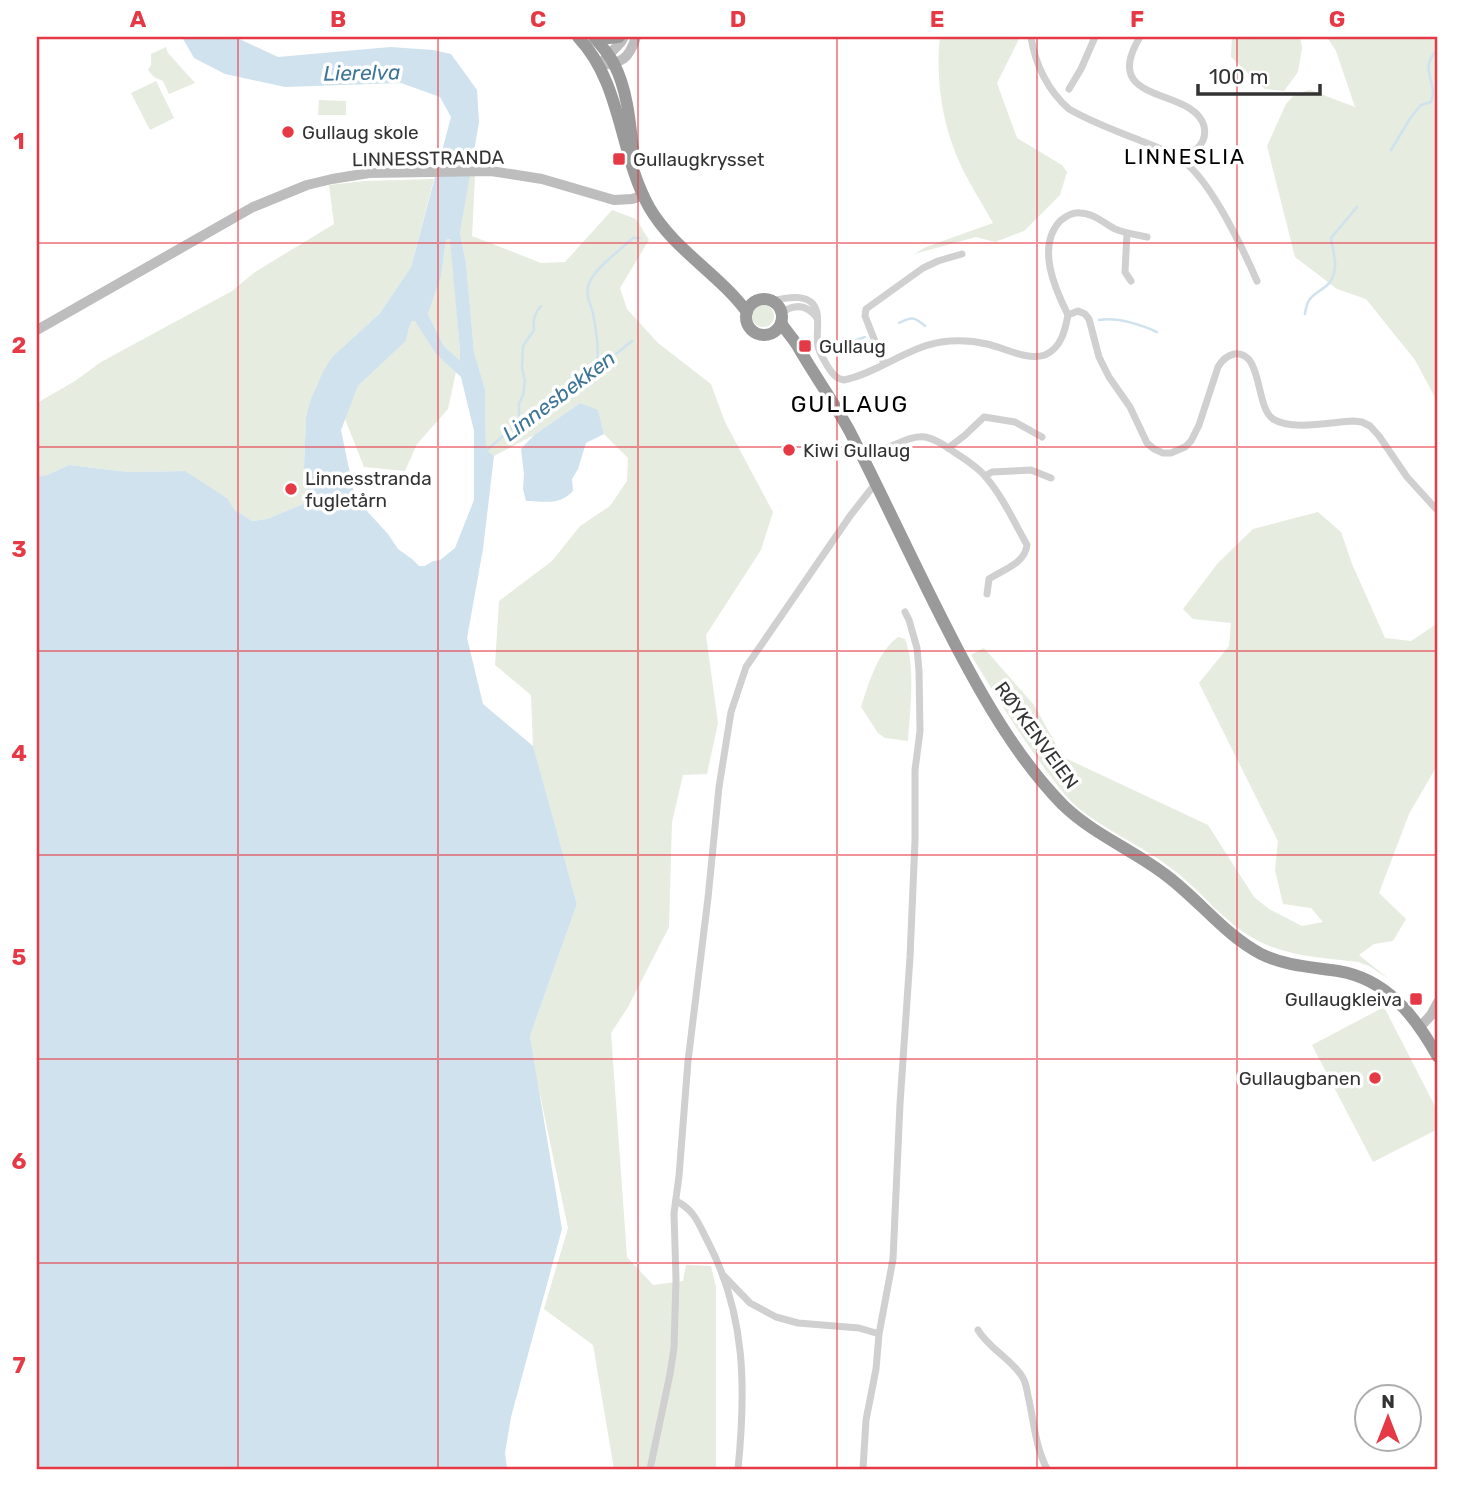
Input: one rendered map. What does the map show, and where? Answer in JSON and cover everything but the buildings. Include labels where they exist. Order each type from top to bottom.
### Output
[{"type":"highway","points":[[578,37],[592,53],[607,61]]},
{"type":"highway","points":[[622,37],[596,37],[625,101],[636,174],[644,195],[657,220],[674,242],[724,285],[747,312]]},
{"type":"highway","points":[[724,285],[757,300],[765,299],[779,312],[778,329],[771,334],[753,330],[747,322],[747,312],[757,300]]},
{"type":"highway","name":"RØYKENVEIEN","points":[[779,312],[800,353],[834,404],[985,699],[1026,760],[1063,804],[1093,830],[1163,873],[1249,947],[1286,963],[1341,972],[1370,981],[1392,995],[1420,1027],[1438,1057]]},
{"type":"highway","name":"RØYKENVEIEN","points":[[771,334],[800,353]]},
{"type":"street","points":[[607,61],[622,37]]},
{"type":"street","points":[[607,61],[624,59],[636,37]]},
{"type":"street","points":[[1031,37],[1041,72],[1069,109],[1183,160],[1198,176],[1222,211],[1257,281]]},
{"type":"street","points":[[1069,89],[1095,37]]},
{"type":"street","points":[[1140,37],[1130,60],[1131,73],[1136,82],[1148,91],[1189,109],[1202,120],[1205,128],[1203,143],[1183,160]]},
{"type":"street","name":"LINNESSTRANDA","points":[[37,330],[253,207],[307,185],[345,176],[431,171],[506,172],[534,177],[614,200],[644,195]]},
{"type":"street","points":[[779,312],[790,297],[807,300],[815,308],[820,353],[837,379],[848,380],[926,345],[951,341],[970,341],[1032,357],[1046,354],[1058,346],[1068,315],[1053,281],[1050,265],[1051,240],[1058,223],[1063,218],[1079,212],[1127,233],[1147,237]]},
{"type":"street","points":[[1127,233],[1125,272],[1131,281]]},
{"type":"street","points":[[884,364],[865,316],[866,309],[923,268],[962,254]]},
{"type":"street","points":[[779,312],[799,306],[809,309],[817,318]]},
{"type":"street","points":[[1068,315],[1078,311],[1089,319],[1099,357],[1130,408],[1147,443],[1154,449],[1171,453],[1191,441],[1218,367],[1223,359],[1240,354],[1250,360],[1265,409],[1275,421],[1290,424],[1353,421],[1370,426],[1407,477],[1438,511]]},
{"type":"street","points":[[948,448],[984,417],[1015,422],[1042,437]]},
{"type":"street","points":[[873,450],[925,437],[948,448],[985,476],[1027,545],[1026,554],[1020,560],[989,579],[987,594]]},
{"type":"street","points":[[985,476],[992,472],[1031,470],[1051,478]]},
{"type":"street","points":[[650,1469],[674,1348],[674,1213],[688,1061],[719,787],[734,700],[746,667],[875,484]]},
{"type":"street","points":[[863,1469],[866,1420],[893,1259],[910,957],[915,770],[920,731],[917,648],[905,612]]},
{"type":"street","points":[[1420,1027],[1438,1002]]},
{"type":"street","points":[[676,1200],[687,1206],[696,1217],[723,1275],[735,1315],[742,1362],[743,1411],[738,1469]]},
{"type":"street","points":[[723,1275],[750,1303],[776,1317],[798,1324],[859,1328],[876,1333]]},
{"type":"street","points":[[978,1330],[987,1343],[1023,1377],[1040,1454],[1048,1469]]},
{"type":"shaded area","points":[[940,37],[1020,37],[997,83],[1017,138],[1062,165],[1067,172],[1060,195],[1024,231],[995,242],[976,237],[914,254],[926,247],[993,223],[963,170],[950,139],[940,88]]},
{"type":"shaded area","points":[[1232,37],[1300,37],[1302,48],[1298,72],[1284,91],[1265,89],[1231,57]]},
{"type":"shaded area","points":[[1327,37],[1438,37],[1438,403],[1415,360],[1366,299],[1337,289],[1295,257],[1267,146],[1286,104],[1295,94],[1310,90],[1355,107],[1336,51]]},
{"type":"shaded area","points":[[166,47],[168,53],[195,83],[169,94],[163,81],[148,70],[151,54]]},
{"type":"shaded area","points":[[156,81],[174,118],[150,130],[131,93]]},
{"type":"shaded area","points":[[319,100],[346,101],[346,115],[318,115]]},
{"type":"shaded area","points":[[469,176],[475,176],[472,236],[541,263],[565,262],[612,210],[636,219],[649,240],[620,288],[627,309],[658,343],[711,384],[725,422],[773,512],[761,550],[706,635],[718,723],[707,774],[683,775],[672,822],[669,927],[628,1007],[611,1033],[627,1257],[653,1285],[683,1281],[686,1265],[711,1266],[716,1287],[716,1469],[614,1469],[593,1345],[544,1309],[568,1228],[530,1036],[577,904],[533,747],[531,695],[495,665],[499,601],[552,561],[580,526],[610,506],[627,481],[628,458],[604,434],[598,411],[580,403],[534,435],[494,456],[486,451],[485,389],[474,352],[466,262],[460,233]]},
{"type":"shaded area","points":[[434,179],[411,267],[380,313],[332,357],[310,401],[306,417],[304,467],[307,499],[303,504],[267,519],[252,521],[235,510],[227,498],[184,471],[129,472],[69,465],[37,477],[37,403],[101,362],[232,291],[255,272],[334,224],[329,185]]},
{"type":"shaded area","points":[[451,239],[460,362],[444,346],[428,314],[441,277],[446,240]]},
{"type":"shaded area","points":[[763,305],[771,308],[774,316],[771,324],[763,327],[755,324],[752,316],[755,308]]},
{"type":"shaded area","points":[[412,321],[416,321],[436,354],[456,372],[448,409],[417,444],[405,471],[364,467],[345,419],[358,386],[406,341]]},
{"type":"shaded area","points":[[1318,512],[1341,532],[1352,564],[1385,638],[1411,641],[1438,623],[1438,764],[1409,814],[1379,893],[1406,919],[1393,941],[1374,944],[1359,955],[1389,979],[1358,962],[1298,954],[1255,939],[1233,924],[1171,868],[1077,807],[1031,749],[971,655],[984,648],[1034,705],[1063,757],[1208,825],[1254,897],[1269,909],[1302,926],[1323,922],[1311,908],[1283,904],[1275,870],[1278,841],[1199,683],[1229,646],[1231,623],[1193,619],[1183,609],[1218,563],[1253,529]]},
{"type":"shaded area","points":[[898,637],[905,639],[910,662],[908,741],[885,738],[878,733],[861,707],[879,660]]},
{"type":"shaded area","name":"Gullaugbanen","points":[[1384,1007],[1438,1112],[1438,1129],[1373,1162],[1312,1045]]},
{"type":"water","name":"Lierelva","points":[[182,37],[235,37],[278,57],[390,47],[433,50],[451,54],[477,90],[479,122],[460,233],[466,262],[474,352],[485,389],[486,450],[494,456],[483,549],[467,638],[483,704],[533,746],[577,904],[530,1036],[562,1229],[511,1417],[505,1453],[507,1469],[37,1469],[37,477],[69,465],[129,472],[185,471],[227,498],[235,510],[252,521],[267,519],[303,504],[307,499],[304,467],[306,417],[310,401],[332,357],[380,313],[411,267],[451,117],[440,97],[401,83],[285,87],[225,74],[194,58]],"holes":[[[450,239],[460,351],[460,361],[444,346],[428,314],[441,277],[446,240]],[[412,321],[415,321],[436,354],[461,377],[474,431],[474,500],[455,548],[440,560],[425,566],[419,566],[398,549],[355,498],[341,430],[358,386],[406,341]]]},
{"type":"water","points":[[580,403],[598,410],[604,434],[586,443],[572,479],[573,491],[557,501],[526,501],[521,449],[534,435]]},
{"type":"waterway","name":"Linnesbekken","points":[[1391,150],[1411,117],[1421,105],[1431,102],[1433,88],[1429,63],[1438,49]]},
{"type":"waterway","name":"Linnesbekken","points":[[1305,314],[1311,297],[1327,285],[1334,275],[1335,260],[1331,238],[1357,207]]},
{"type":"waterway","points":[[596,369],[597,341],[588,286],[610,258],[633,238],[640,238]]},
{"type":"waterway","points":[[519,422],[519,404],[525,381],[522,368],[523,346],[534,330],[535,317],[541,306]]},
{"type":"waterway","name":"Linnesbekken","points":[[899,323],[912,318],[925,326]]},
{"type":"waterway","name":"Linnesbekken","points":[[1099,320],[1114,319],[1157,332]]},
{"type":"waterway","name":"Linnesbekken","points":[[826,342],[841,345],[865,337]]},
{"type":"waterway","name":"Linnesbekken","points":[[486,451],[519,422],[595,371],[632,341]]},
{"type":"place","name":"Gullaug skole","points":[[288,132]]},
{"type":"place","name":"Gullaugkrysset","points":[[619,159]]},
{"type":"place","name":"Gullaug","points":[[805,346]]},
{"type":"place","name":"Kiwi Gullaug","points":[[789,450]]},
{"type":"place","name":"Linnesstranda fugletårn","points":[[291,489]]},
{"type":"place","name":"Gullaugkleiva","points":[[1416,999]]},
{"type":"place","name":"Gullaugbanen","points":[[1375,1078]]},
{"type":"district","name":"LINNESLIA","points":[[1185,157]]},
{"type":"district","name":"GULLAUG","points":[[850,404]]}]
